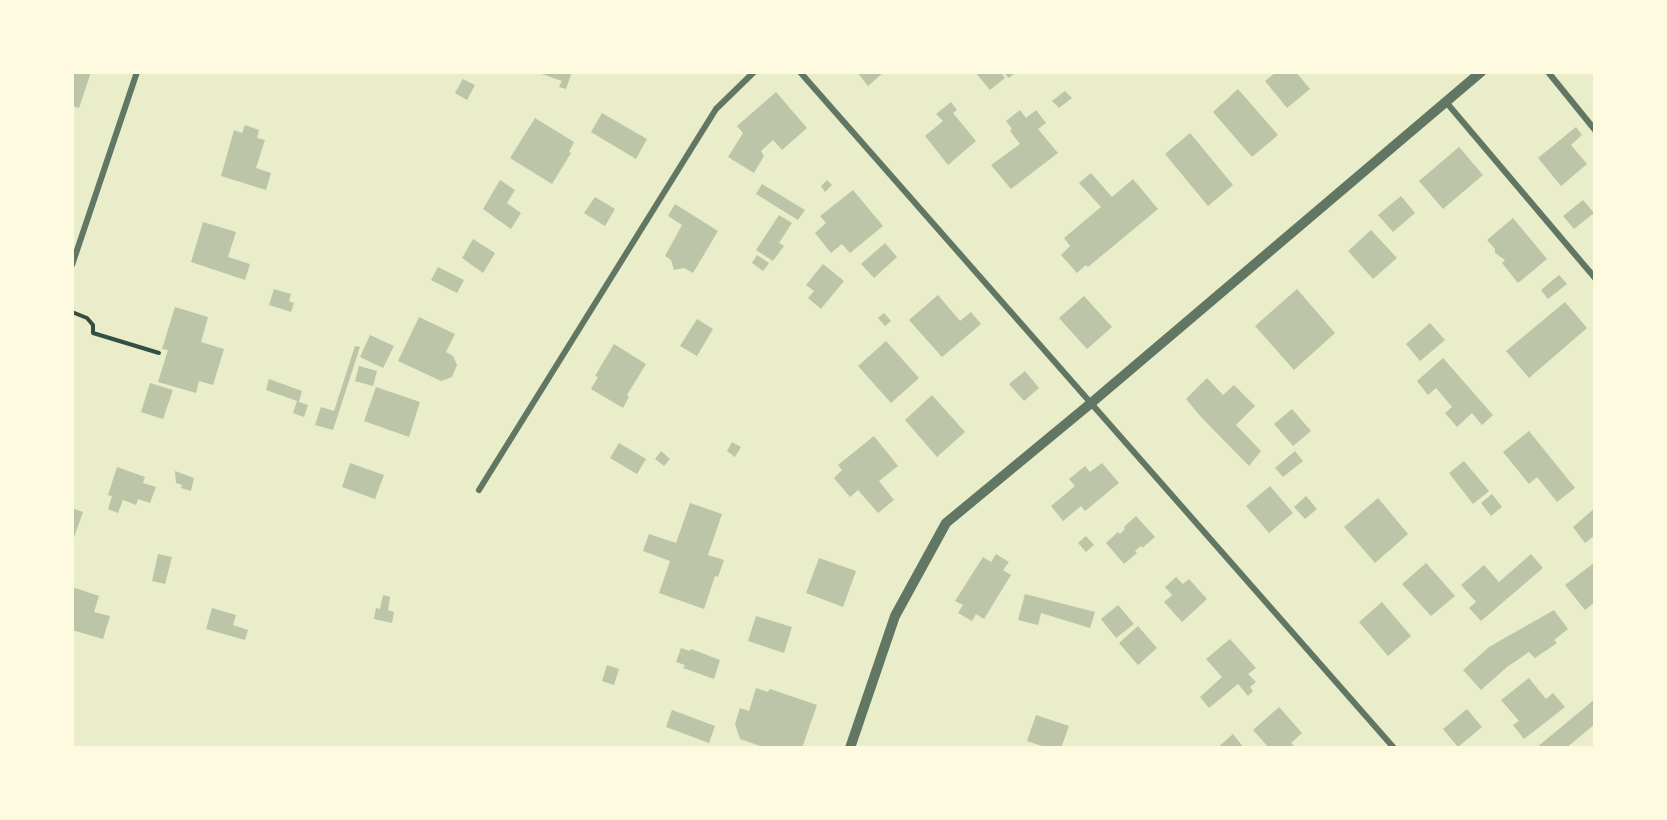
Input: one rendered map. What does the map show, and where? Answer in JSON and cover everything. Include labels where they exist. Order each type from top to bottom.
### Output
[{"type":"street","points":[[72,265],[137,72]]},
{"type":"street","points":[[479,490],[716,109],[754,72]]},
{"type":"street","points":[[800,72],[1394,748]]},
{"type":"street","points":[[850,748],[895,616],[946,523],[1090,404],[1481,72]]},
{"type":"street","points":[[1548,72],[1595,130]]},
{"type":"street","points":[[1446,102],[1595,278]]},
{"type":"path","points":[[72,312],[87,318],[93,325],[93,333],[159,352]]},
{"type":"building","points":[[72,72],[91,72],[79,108],[72,106]]},
{"type":"building","points":[[536,72],[572,72],[566,89],[559,87],[562,81]]},
{"type":"building","points":[[857,72],[884,72],[868,86]]},
{"type":"building","points":[[975,72],[1000,72],[1005,78],[990,90]]},
{"type":"building","points":[[1003,72],[1016,72],[1009,78]]},
{"type":"building","points":[[1276,72],[1296,72],[1310,89],[1287,108],[1265,81]]},
{"type":"building","points":[[463,79],[475,85],[467,100],[455,93]]},
{"type":"building","points":[[1238,89],[1278,135],[1252,157],[1213,112]]},
{"type":"building","points":[[1065,91],[1072,98],[1059,108],[1052,101]]},
{"type":"building","points":[[776,92],[807,128],[782,150],[773,140],[761,151],[764,156],[754,173],[728,157],[743,133],[737,126]]},
{"type":"building","points":[[951,102],[957,110],[953,113],[976,141],[948,165],[925,136],[943,121],[936,114]]},
{"type":"building","points":[[1020,110],[1026,118],[1036,110],[1046,123],[1038,129],[1058,153],[1011,189],[991,165],[1020,144],[1006,121]]},
{"type":"building","points":[[602,113],[647,139],[636,159],[591,132]]},
{"type":"building","points":[[535,118],[574,142],[569,152],[571,153],[552,184],[510,158]]},
{"type":"building","points":[[245,125],[259,130],[257,138],[265,140],[256,168],[271,173],[266,190],[221,176],[234,130],[242,133]]},
{"type":"building","points":[[1576,127],[1582,135],[1571,145],[1587,164],[1561,186],[1538,158]]},
{"type":"building","points":[[1190,133],[1233,185],[1208,206],[1165,154]]},
{"type":"building","points":[[1459,147],[1483,175],[1443,209],[1419,181]]},
{"type":"building","points":[[1091,173],[1112,197],[1133,179],[1158,209],[1088,267],[1086,265],[1077,273],[1061,255],[1070,246],[1064,238],[1101,207],[1079,183]]},
{"type":"building","points":[[500,180],[515,190],[507,203],[521,213],[511,229],[483,209]]},
{"type":"building","points":[[827,180],[832,185],[825,192],[821,186]]},
{"type":"building","points":[[762,184],[805,210],[798,220],[756,194]]},
{"type":"building","points":[[853,190],[883,226],[850,253],[842,244],[831,253],[815,233],[826,223],[820,216]]},
{"type":"building","points":[[1401,196],[1415,213],[1393,232],[1378,215]]},
{"type":"building","points":[[595,197],[615,209],[605,226],[584,213]]},
{"type":"building","points":[[1583,200],[1594,213],[1574,229],[1563,216]]},
{"type":"building","points":[[675,204],[718,231],[693,273],[684,268],[674,270],[671,260],[665,256],[682,225],[668,216]]},
{"type":"building","points":[[779,215],[792,223],[779,243],[784,246],[773,261],[756,250]]},
{"type":"building","points":[[1513,218],[1547,259],[1518,283],[1502,263],[1505,260],[1495,253],[1495,249],[1487,240]]},
{"type":"building","points":[[203,222],[236,232],[228,257],[250,264],[245,280],[191,262]]},
{"type":"building","points":[[1371,230],[1397,258],[1373,279],[1348,251]]},
{"type":"building","points":[[473,239],[495,253],[483,273],[462,258]]},
{"type":"building","points":[[885,243],[897,257],[874,278],[861,264]]},
{"type":"building","points":[[757,255],[769,263],[763,271],[752,263]]},
{"type":"building","points":[[823,264],[844,281],[821,309],[808,298],[814,291],[806,285]]},
{"type":"building","points":[[438,267],[464,280],[457,293],[431,280]]},
{"type":"building","points":[[1559,275],[1567,284],[1548,299],[1541,290]]},
{"type":"building","points":[[274,289],[291,294],[289,301],[294,303],[291,312],[269,305]]},
{"type":"building","points":[[1297,289],[1335,333],[1294,370],[1255,326]]},
{"type":"building","points":[[938,295],[960,321],[971,312],[981,324],[942,357],[909,320]]},
{"type":"building","points":[[1084,296],[1112,327],[1087,349],[1059,318]]},
{"type":"building","points":[[1565,302],[1587,328],[1529,378],[1506,351]]},
{"type":"building","points":[[175,307],[208,317],[201,342],[224,349],[213,385],[199,381],[196,393],[158,382],[168,350],[162,349]]},
{"type":"building","points":[[884,313],[891,321],[885,326],[878,318]]},
{"type":"building","points":[[419,317],[455,334],[446,352],[453,356],[457,365],[452,377],[441,381],[398,361]]},
{"type":"building","points":[[697,319],[713,329],[697,356],[680,346]]},
{"type":"building","points":[[1430,323],[1445,340],[1420,361],[1406,344]]},
{"type":"building","points":[[370,335],[394,346],[383,368],[360,357]]},
{"type":"building","points":[[886,341],[919,378],[891,403],[858,366]]},
{"type":"building","points":[[614,344],[646,364],[627,395],[629,397],[623,408],[591,389],[598,377],[595,376]]},
{"type":"building","points":[[355,346],[360,347],[333,430],[315,425],[321,407],[334,411]]},
{"type":"building","points":[[1443,358],[1493,415],[1482,425],[1472,413],[1457,427],[1445,413],[1452,407],[1436,388],[1428,395],[1417,381]]},
{"type":"building","points":[[359,366],[377,371],[373,386],[355,381]]},
{"type":"building","points":[[1025,371],[1039,388],[1024,401],[1009,384]]},
{"type":"building","points":[[1207,378],[1223,395],[1234,385],[1255,406],[1236,425],[1261,451],[1249,466],[1186,399]]},
{"type":"building","points":[[269,379],[302,391],[299,402],[308,405],[304,417],[293,413],[297,401],[266,390]]},
{"type":"building","points":[[150,383],[173,390],[163,419],[141,412]]},
{"type":"building","points":[[376,387],[420,402],[409,437],[364,421]]},
{"type":"building","points":[[932,395],[965,432],[937,457],[905,420]]},
{"type":"building","points":[[1292,409],[1311,431],[1293,446],[1274,424]]},
{"type":"building","points":[[1529,431],[1575,488],[1557,502],[1537,477],[1529,484],[1503,452]]},
{"type":"building","points":[[874,436],[898,466],[879,481],[894,500],[878,513],[858,490],[850,497],[834,478],[842,470],[838,465]]},
{"type":"building","points":[[732,442],[741,447],[735,457],[727,451]]},
{"type":"building","points":[[619,443],[646,459],[637,474],[610,458]]},
{"type":"building","points":[[661,451],[670,459],[664,466],[655,459]]},
{"type":"building","points":[[1295,451],[1303,461],[1283,477],[1275,468]]},
{"type":"building","points":[[1464,461],[1489,491],[1473,504],[1449,473]]},
{"type":"building","points":[[350,463],[384,475],[375,499],[342,487]]},
{"type":"building","points":[[1102,463],[1119,483],[1085,511],[1081,506],[1063,521],[1051,506],[1075,486],[1069,479],[1085,466],[1090,472]]},
{"type":"building","points":[[117,467],[145,477],[143,483],[156,487],[150,503],[138,499],[136,505],[123,500],[118,513],[108,509],[112,496],[108,495]]},
{"type":"building","points":[[175,471],[194,478],[191,491],[181,488],[182,485],[176,483]]},
{"type":"building","points":[[1270,486],[1293,513],[1269,533],[1246,506]]},
{"type":"building","points":[[1492,494],[1502,507],[1491,516],[1481,503]]},
{"type":"building","points":[[1306,496],[1317,509],[1305,519],[1294,507]]},
{"type":"building","points":[[1378,498],[1408,534],[1375,563],[1344,527]]},
{"type":"building","points":[[690,503],[722,514],[708,555],[724,560],[718,577],[715,576],[704,609],[659,593],[670,561],[643,551],[649,534],[676,543]]},
{"type":"building","points":[[72,508],[83,512],[72,543]]},
{"type":"building","points":[[1595,508],[1595,535],[1585,543],[1573,527]]},
{"type":"building","points":[[1136,516],[1155,537],[1135,551],[1137,553],[1124,564],[1106,543],[1118,532],[1120,534]]},
{"type":"building","points":[[1086,536],[1094,545],[1086,552],[1078,543]]},
{"type":"building","points":[[158,554],[172,557],[165,584],[152,581]]},
{"type":"building","points":[[996,554],[1009,562],[1003,570],[1011,575],[984,619],[976,614],[972,621],[958,613],[963,605],[955,601],[983,557],[991,562]]},
{"type":"building","points":[[1531,554],[1543,568],[1481,621],[1469,608],[1476,602],[1461,585],[1484,565],[1499,582]]},
{"type":"building","points":[[819,558],[856,571],[843,607],[806,593]]},
{"type":"building","points":[[1595,562],[1595,602],[1585,610],[1565,585]]},
{"type":"building","points":[[1426,563],[1455,596],[1431,616],[1402,584]]},
{"type":"building","points":[[1176,577],[1183,584],[1189,579],[1207,599],[1182,622],[1164,602],[1172,595],[1165,587]]},
{"type":"building","points":[[72,587],[99,596],[94,612],[110,616],[103,639],[72,630]]},
{"type":"building","points":[[1025,594],[1095,612],[1090,628],[1041,613],[1038,625],[1018,620]]},
{"type":"building","points":[[383,595],[390,597],[388,610],[394,612],[392,623],[374,619],[376,608],[380,609]]},
{"type":"building","points":[[1382,602],[1411,636],[1388,656],[1359,622]]},
{"type":"building","points":[[1118,605],[1134,624],[1116,638],[1101,619]]},
{"type":"building","points":[[212,608],[236,615],[233,625],[248,630],[245,640],[206,629]]},
{"type":"building","points":[[1554,610],[1568,629],[1554,640],[1557,643],[1535,658],[1529,652],[1507,667],[1481,690],[1463,670],[1489,647]]},
{"type":"building","points":[[756,616],[792,627],[784,653],[748,641]]},
{"type":"building","points":[[1138,626],[1157,648],[1138,665],[1119,643]]},
{"type":"building","points":[[1230,639],[1256,668],[1248,674],[1256,682],[1250,687],[1253,691],[1248,696],[1238,684],[1209,708],[1200,697],[1222,677],[1206,659]]},
{"type":"building","points":[[681,648],[690,651],[691,649],[720,660],[714,679],[683,668],[685,665],[676,662]]},
{"type":"building","points":[[607,665],[619,669],[614,685],[602,681]]},
{"type":"building","points":[[1529,678],[1546,699],[1553,693],[1565,707],[1524,739],[1513,725],[1519,721],[1501,700]]},
{"type":"building","points":[[756,688],[768,692],[770,689],[817,705],[802,748],[766,748],[740,739],[735,724],[740,708],[749,711]]},
{"type":"building","points":[[1595,699],[1595,724],[1566,748],[1536,748]]},
{"type":"building","points":[[1279,707],[1302,733],[1291,743],[1296,748],[1269,748],[1253,730]]},
{"type":"building","points":[[1467,709],[1482,727],[1458,747],[1443,729]]},
{"type":"building","points":[[672,710],[715,726],[709,743],[666,727]]},
{"type":"building","points":[[1036,715],[1069,726],[1061,748],[1048,748],[1027,741]]},
{"type":"building","points":[[1233,734],[1244,748],[1217,748]]}]
